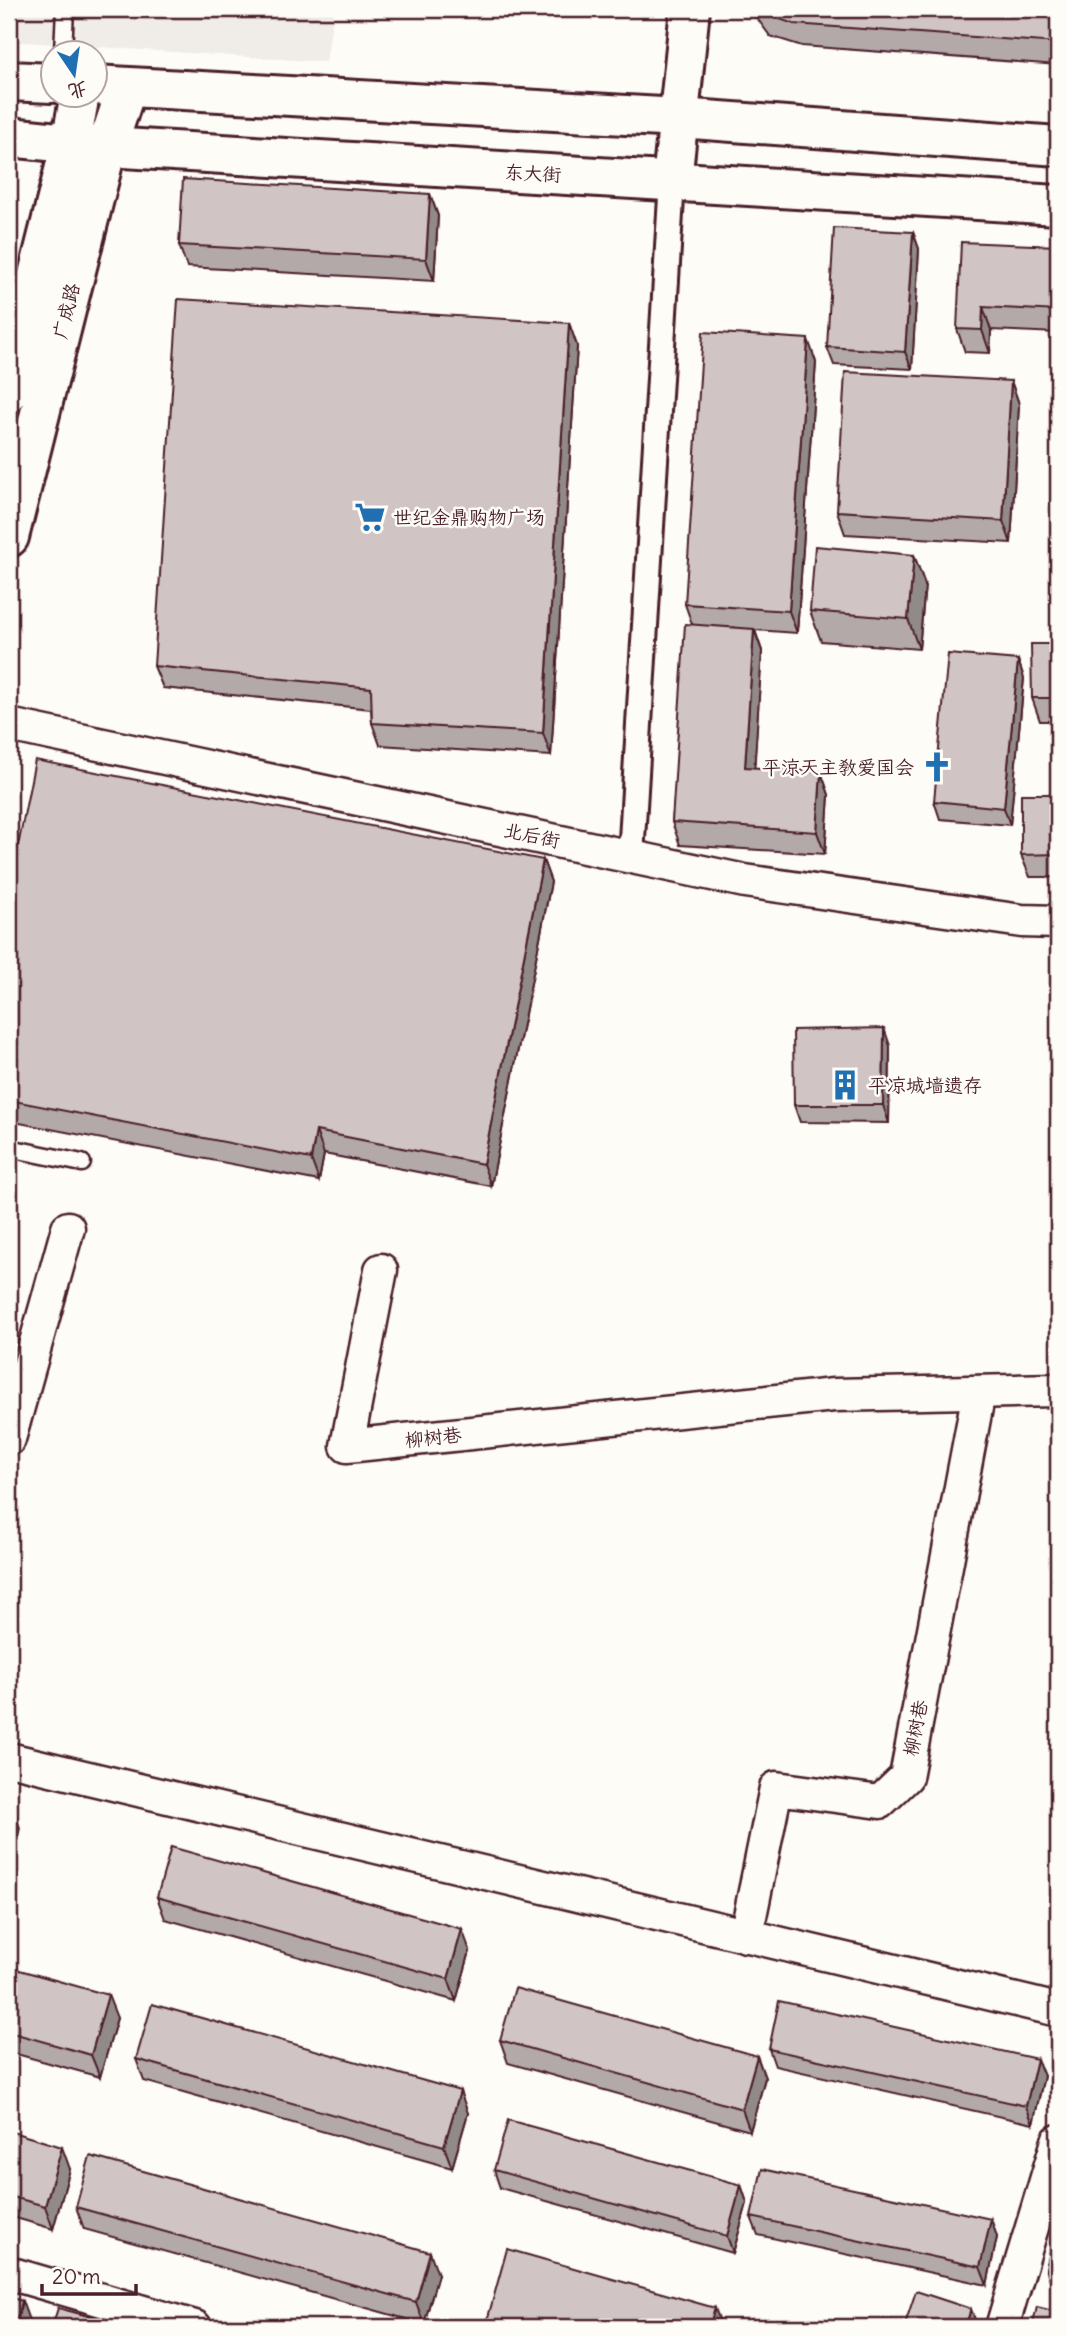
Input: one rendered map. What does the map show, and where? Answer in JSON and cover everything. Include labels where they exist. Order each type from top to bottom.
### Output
[{"type":"main road","points":[[672,181],[690,9]]},
{"type":"main road","points":[[9,81],[38,82]]},
{"type":"main road","points":[[111,86],[679,118],[1058,146]]},
{"type":"main road","name":"广成路","points":[[9,391],[89,145],[111,86]]},
{"type":"main road","name":"广成路","points":[[9,537],[89,145],[82,108]]},
{"type":"main road","name":"东大街","points":[[9,137],[89,145],[1058,205]]},
{"type":"street","points":[[631,856],[672,181]]},
{"type":"street","name":"北后街","points":[[9,725],[746,881],[1022,921],[1058,922]]},
{"type":"street","points":[[9,1439],[68,1228]]},
{"type":"street","name":"柳树巷","points":[[381,1270],[347,1446],[834,1395],[1058,1391]]},
{"type":"street","name":"柳树巷","points":[[746,1936],[776,1788],[880,1802],[906,1777],[979,1392]]},
{"type":"street","points":[[9,1759],[1058,2010]]},
{"type":"street","points":[[1002,2327],[1058,2141]]},
{"type":"street","points":[[9,2273],[195,2327]]},
{"type":"lane","points":[[64,38],[65,9]]},
{"type":"lane","points":[[9,1147],[82,1163]]},
{"type":"shaded area","points":[[9,9],[334,9],[326,62],[108,48],[108,38],[38,38],[38,43],[9,41]]},
{"type":"building","points":[[759,9],[1058,9],[1058,43],[794,24],[762,13]]},
{"type":"building","points":[[183,179],[430,194],[426,259],[179,245]]},
{"type":"building","points":[[834,228],[913,232],[905,352],[827,347]]},
{"type":"building","points":[[961,242],[1058,246],[1058,311],[983,307],[982,330],[957,329]]},
{"type":"building","name":"世纪金鼎购物广场","points":[[178,299],[569,323],[543,733],[372,723],[371,688],[154,666]]},
{"type":"building","points":[[703,332],[808,339],[789,611],[685,604]]},
{"type":"building","points":[[845,372],[1011,381],[1003,521],[837,511]]},
{"type":"building","points":[[815,546],[914,555],[908,619],[810,611]]},
{"type":"building","points":[[685,624],[754,629],[745,767],[821,772],[817,832],[672,822]]},
{"type":"building","points":[[1031,644],[1058,644],[1058,698],[1032,698]]},
{"type":"building","points":[[948,654],[1018,660],[1004,808],[934,801]]},
{"type":"building","points":[[35,760],[543,860],[483,1164],[316,1131],[311,1159],[9,1100],[9,892]]},
{"type":"building","points":[[1021,794],[1058,794],[1058,854],[1021,855]]},
{"type":"building","name":"平凉城墙遗存","points":[[884,1028],[883,1105],[794,1105],[793,1030]]},
{"type":"building","points":[[171,1847],[462,1929],[448,1979],[157,1897]]},
{"type":"building","points":[[9,1967],[108,1995],[91,2055],[9,2032]]},
{"type":"building","points":[[515,1988],[757,2056],[742,2109],[500,2040]]},
{"type":"building","points":[[779,2001],[1037,2059],[1026,2106],[769,2049]]},
{"type":"building","points":[[152,2004],[460,2091],[444,2146],[136,2059]]},
{"type":"building","points":[[508,2120],[741,2185],[727,2236],[494,2170]]},
{"type":"building","points":[[9,2131],[62,2147],[45,2206],[9,2196]]},
{"type":"building","points":[[90,2156],[430,2252],[416,2302],[76,2207]]},
{"type":"building","points":[[762,2169],[991,2219],[980,2267],[751,2217]]},
{"type":"building","points":[[1058,2218],[1058,2271],[1046,2269]]},
{"type":"building","points":[[507,2249],[715,2308],[709,2327],[509,2327],[487,2321]]},
{"type":"building","points":[[916,2291],[971,2309],[965,2327],[904,2327]]},
{"type":"building","points":[[9,2297],[22,2301],[15,2327],[9,2327]]},
{"type":"building","points":[[1037,2307],[1058,2312],[1058,2327],[1032,2327]]},
{"type":"building","points":[[58,2308],[129,2327],[52,2327]]},
{"type":"place","name":"世纪金鼎购物广场","points":[[370,517]]},
{"type":"place","name":"平涼天主教爱国会","points":[[937,767]]},
{"type":"place","name":"平凉城墙遗存","points":[[845,1085]]}]
